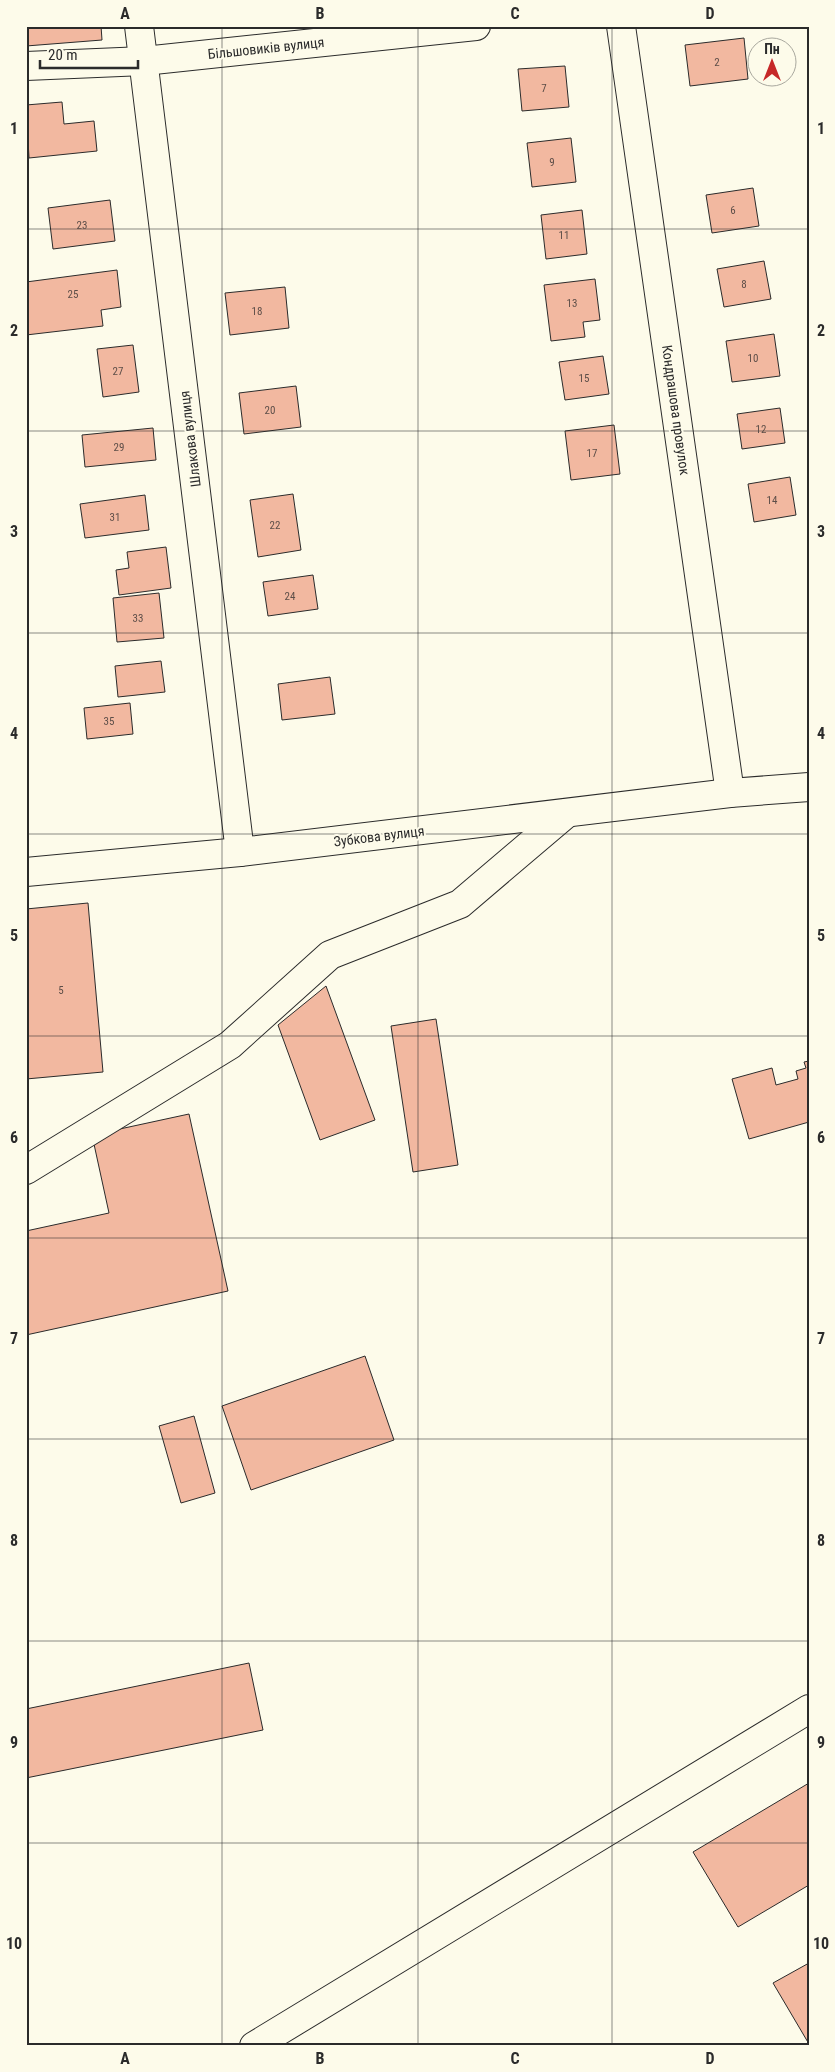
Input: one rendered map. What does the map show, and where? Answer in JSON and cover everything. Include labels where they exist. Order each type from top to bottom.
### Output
[{"type":"street","name":"Шлакова вулиця","points":[[139,26],[240,852]]},
{"type":"street","name":"Більшовиків вулиця","points":[[26,66],[144,61],[476,26]]},
{"type":"street","name":"Кондрашова провулок","points":[[621,26],[730,793]]},
{"type":"street","name":"Зубкова вулиця","points":[[26,872],[240,852],[730,793],[809,787]]},
{"type":"street","points":[[26,1170],[230,1045],[330,954],[460,904],[567,813]]},
{"type":"street","points":[[254,2046],[809,1709]]},
{"type":"building","points":[[26,26],[101,26],[102,40],[26,46]]},
{"type":"building","points":[[744,38],[748,79],[690,86],[685,45]]},
{"type":"building","points":[[565,66],[569,107],[522,111],[518,69]]},
{"type":"building","points":[[62,102],[64,124],[94,121],[97,151],[29,158],[26,105]]},
{"type":"building","points":[[571,138],[576,182],[532,187],[527,143]]},
{"type":"building","points":[[753,188],[759,226],[712,233],[706,195]]},
{"type":"building","points":[[110,200],[115,241],[53,249],[48,208]]},
{"type":"building","points":[[582,210],[587,254],[546,259],[541,215]]},
{"type":"building","points":[[764,261],[771,299],[724,307],[717,269]]},
{"type":"building","points":[[117,270],[121,307],[101,310],[103,326],[26,335],[26,282]]},
{"type":"building","points":[[595,279],[600,320],[583,322],[585,337],[551,341],[544,285]]},
{"type":"building","points":[[285,287],[289,328],[230,335],[225,293]]},
{"type":"building","points":[[774,334],[780,376],[732,382],[726,341]]},
{"type":"building","points":[[133,345],[139,392],[103,397],[97,349]]},
{"type":"building","points":[[603,356],[609,394],[565,400],[559,362]]},
{"type":"building","points":[[296,386],[301,427],[244,434],[239,393]]},
{"type":"building","points":[[780,408],[785,443],[742,449],[737,414]]},
{"type":"building","points":[[614,425],[620,474],[571,480],[565,431]]},
{"type":"building","points":[[153,428],[156,460],[85,467],[82,435]]},
{"type":"building","points":[[790,477],[796,515],[754,522],[748,484]]},
{"type":"building","points":[[293,494],[301,550],[258,557],[250,500]]},
{"type":"building","points":[[145,495],[149,530],[85,538],[80,504]]},
{"type":"building","points":[[166,547],[171,588],[119,595],[116,570],[129,568],[127,552]]},
{"type":"building","points":[[313,575],[318,609],[268,616],[263,582]]},
{"type":"building","points":[[159,593],[164,638],[117,642],[113,598]]},
{"type":"building","points":[[161,661],[165,692],[118,697],[115,666]]},
{"type":"building","points":[[330,677],[335,714],[282,720],[278,684]]},
{"type":"building","points":[[130,703],[133,734],[87,739],[84,708]]},
{"type":"building","points":[[88,903],[103,1072],[26,1079],[26,909]]},
{"type":"building","points":[[326,986],[375,1120],[320,1140],[278,1025]]},
{"type":"building","points":[[436,1019],[458,1165],[413,1172],[391,1026]]},
{"type":"building","points":[[809,1061],[809,1122],[749,1139],[732,1079],[772,1068],[776,1085],[798,1079],[796,1071],[806,1068],[804,1062]]},
{"type":"building","points":[[189,1114],[228,1291],[26,1335],[26,1231],[109,1213],[92,1135]]},
{"type":"building","points":[[365,1356],[394,1440],[251,1490],[222,1406]]},
{"type":"building","points":[[194,1416],[215,1493],[181,1503],[159,1426]]},
{"type":"building","points":[[249,1663],[263,1730],[26,1778],[26,1709]]},
{"type":"building","points":[[809,1783],[809,1885],[738,1927],[693,1852]]},
{"type":"building","points":[[809,1963],[809,2044],[773,1983]]}]
